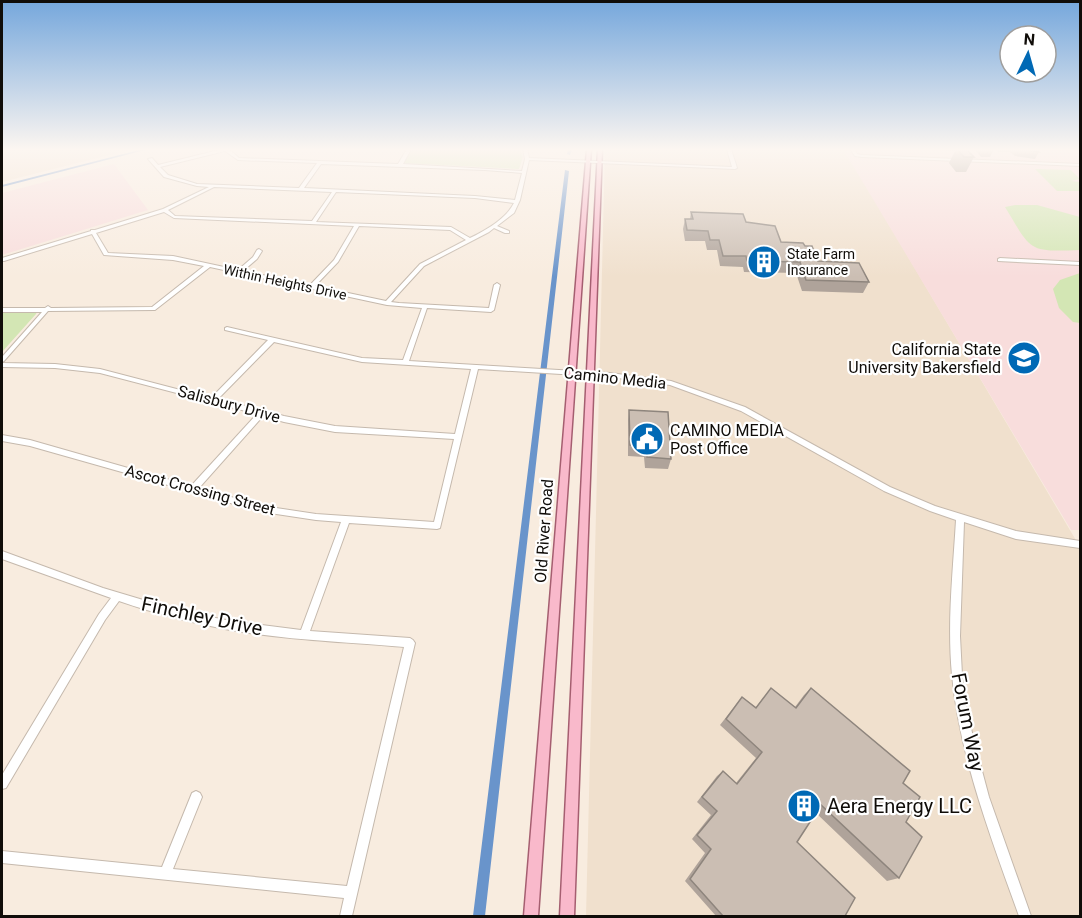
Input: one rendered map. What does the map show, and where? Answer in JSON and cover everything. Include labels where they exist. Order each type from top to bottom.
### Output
[{"type":"main road","name":"Old River Road","points":[[531,916],[586,192]]},
{"type":"main road","points":[[567,916],[598,192]]},
{"type":"street","points":[[2,260],[165,210],[201,192]]},
{"type":"street","points":[[313,223],[334,192]]},
{"type":"street","points":[[355,192],[475,197],[517,202]]},
{"type":"street","points":[[387,303],[422,265],[495,227],[512,212],[519,192]]},
{"type":"street","points":[[165,210],[174,217],[451,229],[470,240]]},
{"type":"street","points":[[312,287],[336,261],[357,225]]},
{"type":"street","points":[[495,227],[507,232]]},
{"type":"street","name":"Within Heights Drive","points":[[93,231],[106,254],[162,257],[387,303],[491,310],[497,285]]},
{"type":"street","points":[[239,272],[255,258],[259,251]]},
{"type":"street","points":[[1000,260],[1080,264]]},
{"type":"street","points":[[2,310],[153,309],[208,266]]},
{"type":"street","points":[[405,363],[425,307]]},
{"type":"street","points":[[2,360],[48,308]]},
{"type":"street","name":"Camino Media","points":[[227,329],[362,360],[650,379],[691,389],[727,402],[887,489],[960,519],[1016,535],[1080,544]]},
{"type":"street","points":[[213,400],[272,340]]},
{"type":"street","name":"Salisbury Drive","points":[[2,365],[55,366],[100,371],[262,413],[335,429],[458,437]]},
{"type":"street","points":[[458,437],[475,367]]},
{"type":"street","points":[[192,490],[262,413]]},
{"type":"street","name":"Ascot Crossing Street","points":[[2,438],[30,443],[263,509],[346,519],[438,526],[458,437]]},
{"type":"street","points":[[304,634],[346,519]]},
{"type":"street","name":"Forum Way","points":[[960,519],[956,642],[961,707],[980,785],[1025,916]]},
{"type":"street","name":"Finchley Drive","points":[[2,555],[118,596],[204,621],[304,634],[410,643],[351,893]]},
{"type":"street","points":[[2,784],[5,770],[102,617],[118,596]]},
{"type":"street","points":[[165,874],[196,797]]},
{"type":"street","points":[[2,857],[351,893],[346,916]]},
{"type":"shaded area","points":[[135,192],[148,210],[2,255],[2,193]]},
{"type":"shaded area","points":[[604,192],[869,192],[1080,547],[1080,916],[586,916]]},
{"type":"shaded area","name":"California State University Bakersfield","points":[[869,192],[1080,192],[1080,530],[1071,530]]},
{"type":"green space","points":[[1037,205],[1080,217],[1080,250],[1050,250],[1033,246],[1021,233],[1005,207]]},
{"type":"green space","points":[[1080,273],[1080,323],[1073,322],[1059,308],[1053,289],[1060,280]]},
{"type":"green space","points":[[37,312],[36,314],[2,352],[2,313]]},
{"type":"building","points":[[691,212],[743,214],[746,222],[775,226],[781,242],[803,243],[805,246],[812,246],[818,261],[859,263],[869,282],[806,280],[800,262],[747,261],[746,256],[723,256],[719,240],[710,240],[708,231],[687,230],[685,219],[693,219]]},
{"type":"building","name":"CAMINO MEDIA Post Office","points":[[629,410],[668,412],[671,459],[647,457],[647,446],[630,445]]},
{"type":"building","name":"Aera Energy LLC","points":[[771,688],[796,708],[811,688],[910,771],[903,783],[920,797],[906,822],[922,837],[899,878],[821,805],[797,842],[855,898],[845,916],[723,916],[690,879],[711,849],[697,835],[717,811],[702,797],[723,771],[737,784],[762,752],[726,719],[742,697],[756,708]]},
{"type":"waterway","points":[[479,916],[565,192]]},
{"type":"place","name":"State Farm Insurance","points":[[764,262]]},
{"type":"place","name":"California State University Bakersfield","points":[[1024,358]]},
{"type":"place","name":"CAMINO MEDIA Post Office","points":[[647,439]]},
{"type":"place","name":"Aera Energy LLC","points":[[804,806]]}]
